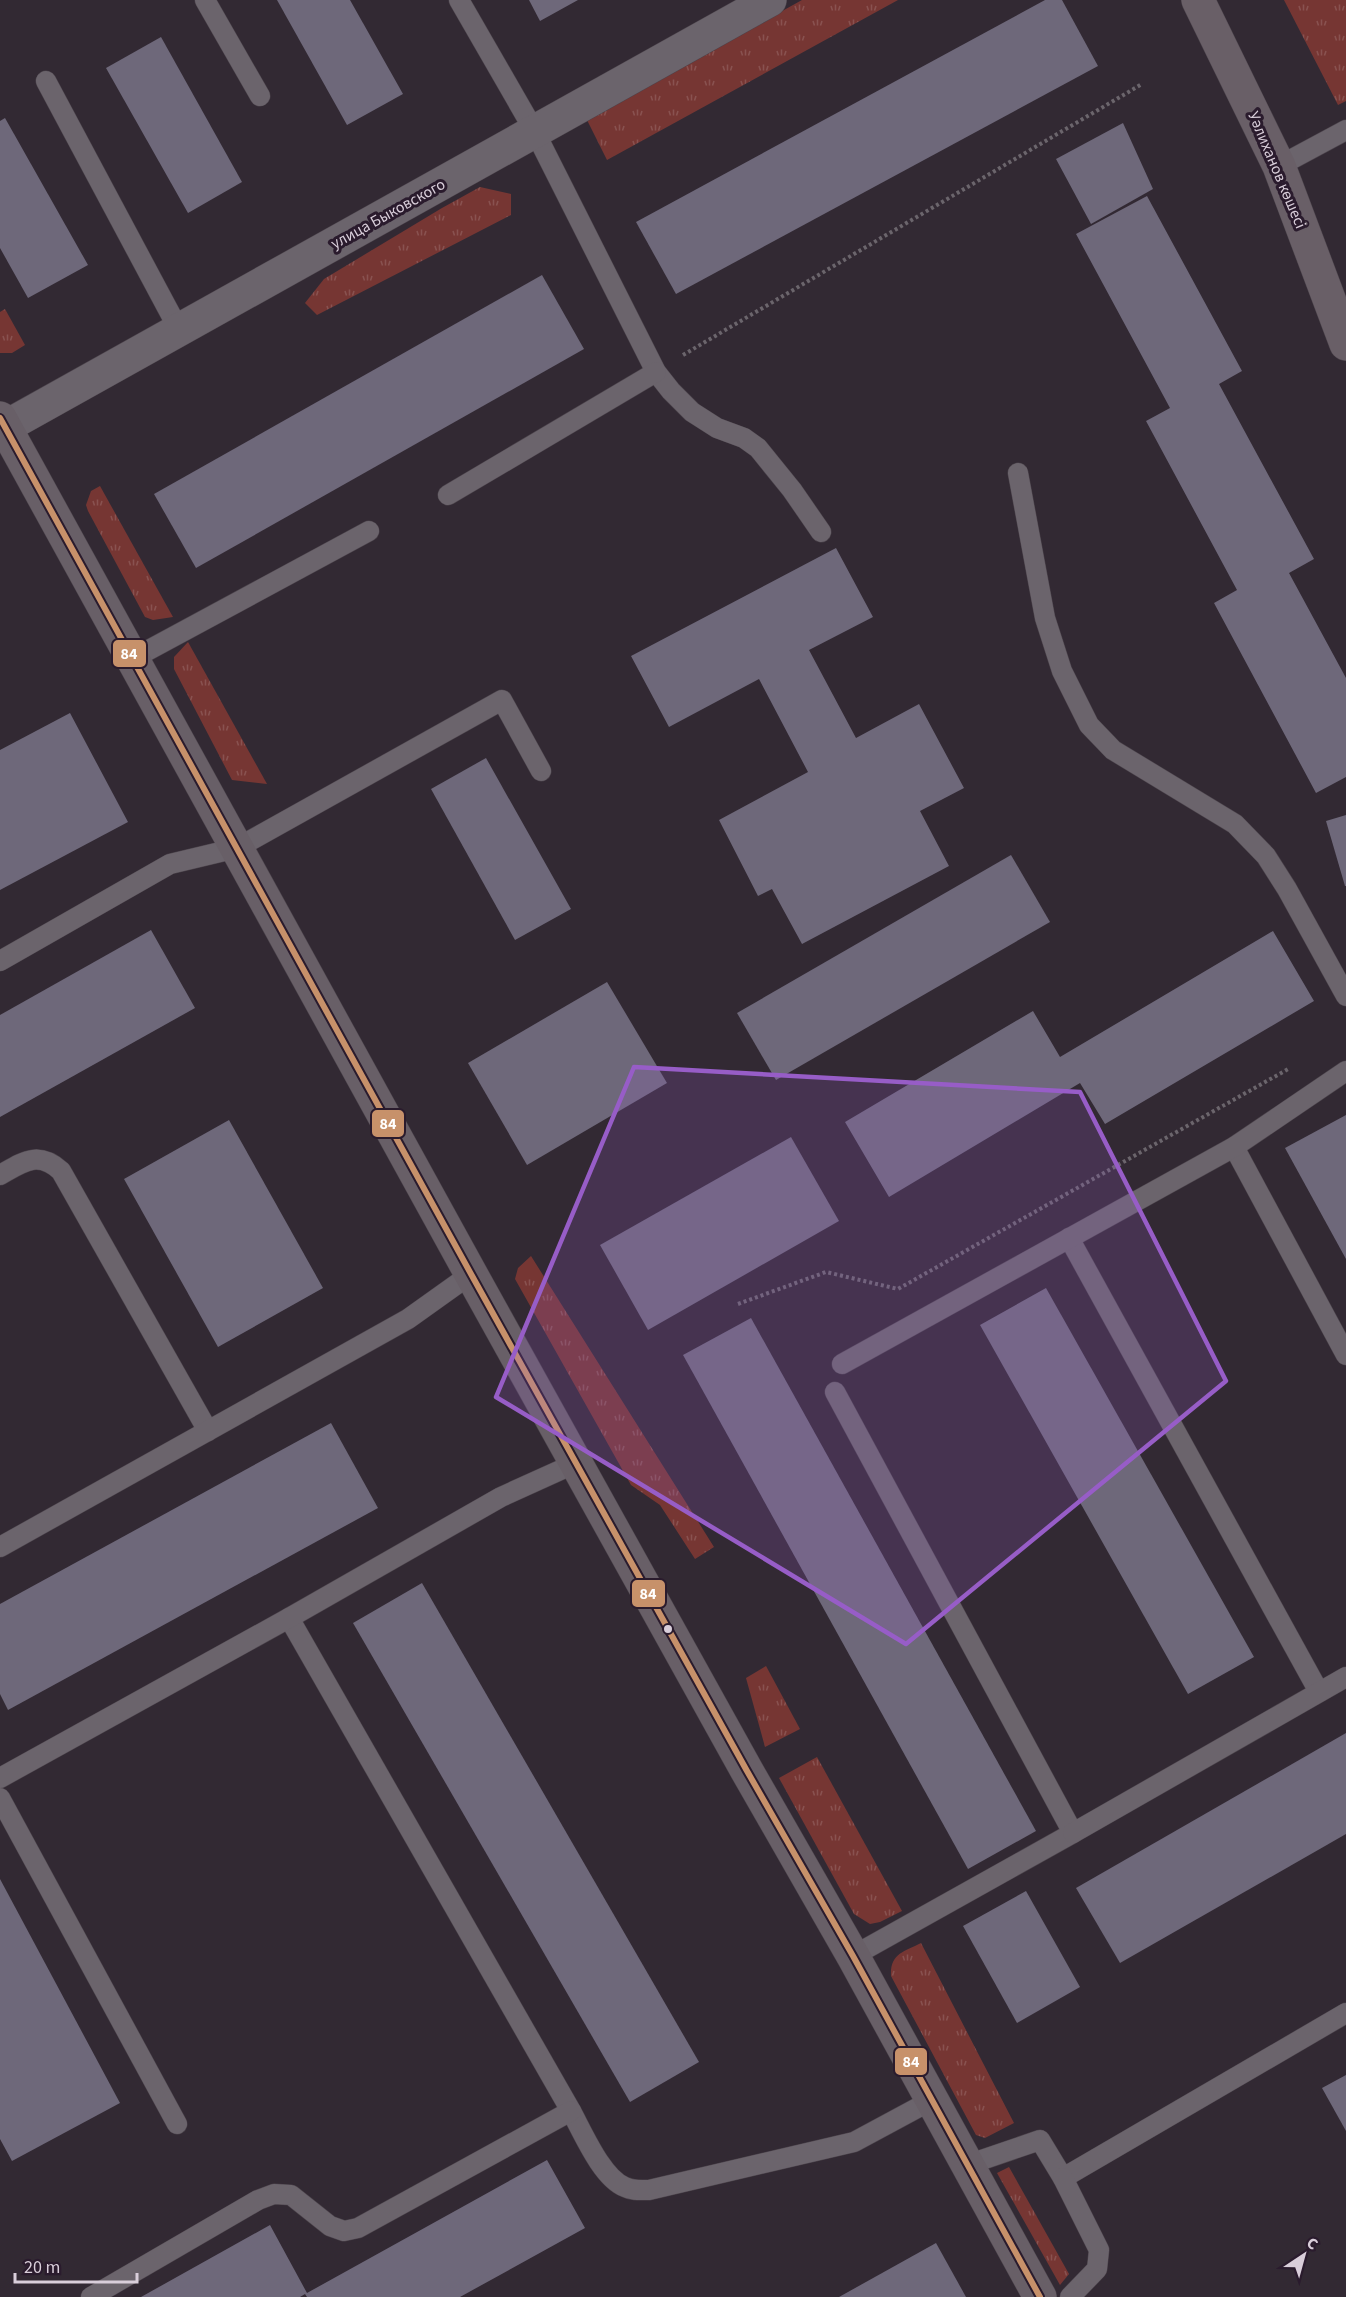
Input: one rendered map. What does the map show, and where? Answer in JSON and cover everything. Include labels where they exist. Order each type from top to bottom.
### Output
[{"type":"highway","name":"Уәлиханов көшесі","points":[[1198,0],[1279,166],[1346,344]]},
{"type":"street","name":"улица Быковского","points":[[2,423],[179,330],[770,0]]},
{"type":"street","points":[[2,423],[471,1274],[747,1771],[853,1956],[1040,2297]]},
{"type":"lane","points":[[205,0],[260,96]]},
{"type":"lane","points":[[459,0],[535,132],[656,372],[692,412],[717,428],[744,438],[759,448],[821,532]]},
{"type":"lane","points":[[46,81],[179,330]]},
{"type":"lane","points":[[1279,166],[1346,130]]},
{"type":"lane","points":[[448,495],[656,372]]},
{"type":"lane","points":[[1018,473],[1045,618],[1062,671],[1089,725],[1113,750],[1235,824],[1251,840],[1266,856],[1287,889],[1346,996]]},
{"type":"lane","points":[[132,659],[369,531]]},
{"type":"lane","points":[[0,961],[170,864],[237,848],[502,700],[541,771]]},
{"type":"lane","points":[[842,1364],[1234,1146],[1346,1071]]},
{"type":"lane","points":[[1234,1146],[1346,1356]]},
{"type":"lane","points":[[0,1175],[30,1160],[43,1160],[53,1164],[61,1172],[208,1431]]},
{"type":"lane","points":[[1069,1238],[1319,1692]]},
{"type":"lane","points":[[0,1546],[408,1319],[471,1274]]},
{"type":"lane","points":[[836,1392],[1073,1833]]},
{"type":"lane","points":[[0,1778],[289,1618],[501,1497],[576,1463]]},
{"type":"lane","points":[[289,1618],[571,2111],[612,2178],[623,2187],[649,2190],[854,2142],[932,2100]]},
{"type":"lane","points":[[853,1956],[1346,1677]]},
{"type":"lane","points":[[0,1798],[177,2124]]},
{"type":"lane","points":[[1063,2178],[1346,2013]]},
{"type":"lane","points":[[91,2297],[258,2200],[274,2194],[291,2195],[330,2226],[344,2231],[358,2228],[571,2111]]},
{"type":"lane","points":[[967,2165],[1040,2140],[1063,2178],[1099,2250],[1096,2269],[1070,2297]]},
{"type":"path","points":[[656,372],[1142,84]]},
{"type":"path","points":[[738,1304],[826,1272],[898,1289],[1292,1067]]},
{"type":"highlighted area","points":[[634,1067],[1080,1092],[1226,1381],[906,1644],[496,1397]]},
{"type":"green space","points":[[802,0],[898,0],[607,160],[587,120]]},
{"type":"green space","points":[[1284,0],[1346,0],[1346,101],[1338,105]]},
{"type":"green space","points":[[480,187],[511,194],[511,215],[317,315],[305,303],[324,279]]},
{"type":"green space","points":[[5,309],[25,345],[12,353],[0,353],[0,312]]},
{"type":"green space","points":[[100,486],[173,617],[153,620],[145,617],[88,511],[86,505],[91,491]]},
{"type":"green space","points":[[188,642],[267,784],[232,780],[174,669],[174,657]]},
{"type":"green space","points":[[531,1256],[714,1547],[695,1559],[660,1505],[631,1485],[515,1279],[518,1268]]},
{"type":"green space","points":[[766,1666],[800,1729],[765,1747],[746,1678]]},
{"type":"green space","points":[[817,1757],[902,1911],[880,1922],[870,1924],[854,1914],[779,1778]]},
{"type":"green space","points":[[921,1943],[1014,2123],[985,2138],[976,2135],[891,1976],[893,1962],[899,1954]]},
{"type":"green space","points":[[1009,2167],[1069,2274],[1060,2285],[997,2173]]},
{"type":"building","points":[[277,0],[350,0],[403,94],[347,125]]},
{"type":"building","points":[[529,0],[578,0],[540,21]]},
{"type":"building","points":[[1045,0],[1062,0],[1098,66],[676,294],[636,222]]},
{"type":"building","points":[[161,37],[242,182],[188,213],[106,68]]},
{"type":"building","points":[[5,118],[88,265],[28,298],[0,248],[0,121]]},
{"type":"building","points":[[1123,123],[1153,189],[1091,224],[1056,159]]},
{"type":"building","points":[[1147,196],[1242,371],[1219,384],[1314,559],[1289,573],[1346,678],[1346,777],[1316,793],[1214,603],[1237,590],[1146,421],[1170,408],[1076,234]]},
{"type":"building","points":[[542,275],[584,349],[196,568],[154,494]]},
{"type":"building","points":[[836,548],[873,617],[809,650],[856,738],[919,704],[964,788],[920,811],[949,866],[802,944],[772,889],[758,896],[719,820],[808,772],[759,679],[669,727],[631,656]]},
{"type":"building","points":[[70,713],[128,822],[0,890],[0,750]]},
{"type":"building","points":[[486,758],[571,909],[515,940],[431,789]]},
{"type":"building","points":[[1346,815],[1346,886],[1345,886],[1326,821]]},
{"type":"building","points":[[1011,855],[1050,922],[776,1080],[737,1013]]},
{"type":"building","points":[[151,930],[195,1008],[0,1117],[0,1015]]},
{"type":"building","points":[[1273,931],[1314,1001],[1105,1124],[1080,1083],[889,1197],[845,1122],[1033,1011],[1060,1057]]},
{"type":"building","points":[[607,982],[667,1083],[527,1165],[468,1063]]},
{"type":"building","points":[[1346,1115],[1346,1259],[1285,1148]]},
{"type":"building","points":[[229,1120],[323,1288],[218,1347],[124,1179]]},
{"type":"building","points":[[791,1137],[839,1221],[648,1330],[600,1245]]},
{"type":"building","points":[[1046,1288],[1254,1657],[1188,1694],[980,1325]]},
{"type":"building","points":[[751,1318],[1036,1831],[968,1869],[683,1355]]},
{"type":"building","points":[[331,1423],[378,1508],[8,1710],[0,1694],[0,1604]]},
{"type":"building","points":[[422,1583],[699,2062],[630,2102],[353,1623]]},
{"type":"building","points":[[1346,1733],[1346,1834],[1120,1963],[1076,1888]]},
{"type":"building","points":[[0,1879],[120,2103],[12,2161],[0,2139]]},
{"type":"building","points":[[1026,1891],[1080,1987],[1017,2023],[963,1926]]},
{"type":"building","points":[[1346,2075],[1346,2131],[1322,2088]]},
{"type":"building","points":[[547,2160],[585,2228],[460,2297],[307,2297],[305,2294],[300,2297],[141,2297],[270,2225],[307,2293]]},
{"type":"building","points":[[936,2243],[966,2297],[839,2297]]},
{"type":"transit line","name":"84","points":[[0,418],[471,1274],[747,1771],[853,1956],[1040,2297]]}]
